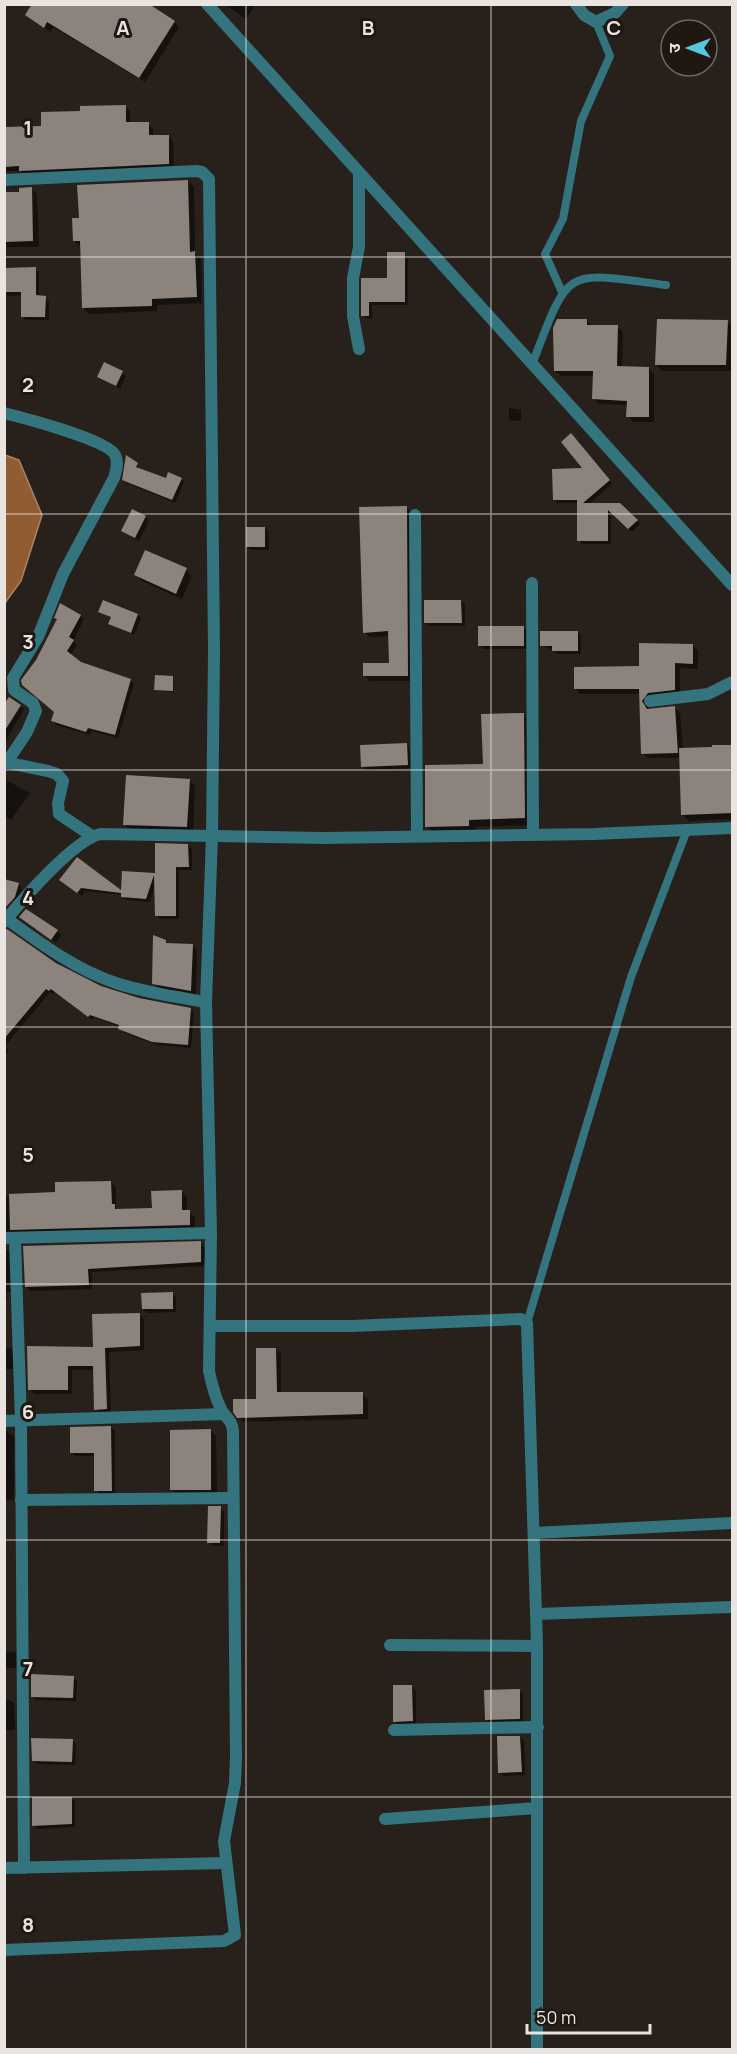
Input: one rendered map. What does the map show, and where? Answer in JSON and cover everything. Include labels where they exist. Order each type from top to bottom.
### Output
[{"type":"street","points":[[207,4],[732,585]]},
{"type":"street","points":[[576,4],[584,15],[596,22],[615,13],[623,4]]},
{"type":"street","points":[[4,180],[196,171],[209,179],[214,651],[212,836],[206,1002],[211,1381],[224,1414]]},
{"type":"street","points":[[359,174],[359,247],[353,278],[353,316],[359,349]]},
{"type":"street","points":[[4,413],[94,441],[113,452],[117,461],[114,478],[63,574],[35,642],[14,678],[14,690],[33,703],[36,711],[27,732],[6,762],[57,774],[63,781],[58,803],[59,814],[92,836]]},
{"type":"street","points":[[415,515],[417,836]]},
{"type":"street","points":[[532,583],[533,834]]},
{"type":"street","points":[[650,701],[708,694],[732,682]]},
{"type":"street","points":[[206,1002],[149,992],[102,977],[51,950],[6,920],[33,888],[92,836],[112,834],[281,838],[732,828]]},
{"type":"street","points":[[24,1868],[21,1421],[10,1238],[210,1233]]},
{"type":"street","points":[[211,1326],[351,1326],[521,1319],[527,1323],[537,1614],[537,2049]]},
{"type":"street","points":[[4,1421],[224,1414],[229,1417],[233,1431],[237,1729],[235,1783],[224,1841],[235,1935],[228,1941],[4,1950]]},
{"type":"street","points":[[21,1500],[233,1498]]},
{"type":"street","points":[[534,1533],[732,1523]]},
{"type":"street","points":[[537,1614],[732,1607]]},
{"type":"street","points":[[390,1645],[537,1646]]},
{"type":"street","points":[[394,1730],[538,1727]]},
{"type":"street","points":[[386,1819],[537,1808]]},
{"type":"street","points":[[4,1868],[226,1863]]},
{"type":"lane","points":[[562,292],[545,254],[563,219],[581,121],[610,56],[596,22]]},
{"type":"lane","points":[[533,363],[562,292],[575,280],[591,276],[666,285]]},
{"type":"lane","points":[[527,1323],[631,977],[687,830]]},
{"type":"shaded area","points":[[5,455],[19,460],[42,515],[21,581],[5,603]]},
{"type":"building","points":[[32,4],[149,4],[175,21],[139,78],[47,22],[44,28],[25,15]]},
{"type":"building","points":[[126,105],[126,122],[149,122],[149,135],[169,135],[169,164],[19,171],[19,166],[4,167],[4,127],[41,126],[41,112],[80,111],[80,106]]},
{"type":"building","points":[[188,180],[190,252],[195,251],[197,297],[152,299],[152,306],[82,308],[80,241],[73,241],[72,218],[79,218],[77,185]]},
{"type":"building","points":[[32,187],[33,241],[4,242],[4,192],[19,192],[19,188]]},
{"type":"building","points":[[387,252],[405,252],[405,302],[369,302],[369,316],[361,316],[361,278],[387,278]]},
{"type":"building","points":[[36,267],[36,295],[46,296],[45,317],[21,317],[21,292],[4,292],[4,268]]},
{"type":"building","points":[[557,319],[587,319],[587,325],[618,325],[617,366],[649,367],[649,417],[626,417],[627,401],[592,399],[593,371],[554,371],[553,328]]},
{"type":"building","points":[[657,319],[728,320],[726,365],[655,365]]},
{"type":"building","points":[[104,362],[123,371],[116,386],[97,377]]},
{"type":"building","points":[[571,433],[610,480],[583,503],[620,503],[638,520],[628,529],[608,510],[608,541],[577,541],[577,500],[553,500],[552,469],[582,468],[561,442]]},
{"type":"building","points":[[126,455],[138,463],[136,467],[166,478],[168,472],[182,478],[172,500],[122,480]]},
{"type":"building","points":[[407,506],[408,676],[363,676],[363,663],[389,663],[388,631],[363,633],[359,507]]},
{"type":"building","points":[[132,509],[146,516],[135,538],[121,531]]},
{"type":"building","points":[[246,527],[265,527],[265,547],[246,547]]},
{"type":"building","points":[[145,550],[187,568],[176,594],[134,575]]},
{"type":"building","points":[[103,600],[138,614],[131,633],[108,624],[111,617],[98,612]]},
{"type":"building","points":[[424,600],[461,600],[462,623],[424,623]]},
{"type":"building","points":[[60,603],[81,615],[69,637],[74,640],[67,651],[81,662],[131,679],[115,735],[88,728],[86,732],[51,721],[54,712],[22,685],[21,680],[36,660],[57,619],[54,618]]},
{"type":"building","points":[[478,626],[524,626],[524,646],[478,646]]},
{"type":"building","points":[[540,631],[578,631],[578,651],[552,651],[552,646],[540,646]]},
{"type":"building","points":[[639,643],[693,644],[693,664],[675,663],[675,690],[648,693],[642,701],[647,709],[675,706],[678,753],[641,754],[639,689],[574,689],[574,667],[639,666]]},
{"type":"building","points":[[155,675],[173,676],[173,691],[154,690]]},
{"type":"building","points":[[9,697],[21,705],[4,732],[4,704]]},
{"type":"building","points":[[524,713],[525,818],[469,820],[469,826],[425,827],[425,765],[483,764],[481,714]]},
{"type":"building","points":[[407,743],[408,765],[361,767],[360,745]]},
{"type":"building","points":[[712,745],[732,745],[732,813],[681,815],[679,748],[712,747]]},
{"type":"building","points":[[126,775],[190,779],[187,827],[123,825]]},
{"type":"building","points":[[155,843],[188,844],[189,867],[176,867],[176,916],[155,916],[154,875],[146,899],[121,897],[121,893],[81,888],[77,893],[59,880],[77,857],[121,890],[122,871],[155,873]]},
{"type":"building","points":[[4,879],[19,883],[15,897],[4,909]]},
{"type":"building","points":[[26,909],[58,930],[51,940],[19,917]]},
{"type":"building","points":[[7,929],[56,963],[101,986],[139,998],[191,1008],[188,1045],[152,1042],[118,1029],[119,1025],[90,1015],[88,1017],[51,989],[49,991],[46,989],[4,1039],[4,930]]},
{"type":"building","points":[[153,935],[166,940],[166,943],[193,944],[191,991],[152,984]]},
{"type":"building","points":[[111,1181],[112,1204],[115,1204],[115,1209],[152,1208],[151,1191],[182,1190],[182,1210],[190,1210],[190,1225],[10,1230],[9,1194],[55,1192],[55,1182]]},
{"type":"building","points":[[201,1241],[201,1262],[88,1269],[89,1285],[25,1287],[23,1246]]},
{"type":"building","points":[[173,1292],[173,1309],[142,1309],[141,1293]]},
{"type":"building","points":[[140,1313],[140,1346],[105,1348],[107,1409],[94,1410],[93,1366],[68,1366],[68,1390],[28,1390],[27,1346],[93,1347],[92,1314]]},
{"type":"building","points":[[256,1348],[276,1348],[277,1392],[363,1392],[363,1414],[237,1418],[233,1412],[233,1399],[256,1399]]},
{"type":"building","points":[[111,1426],[112,1491],[94,1491],[94,1453],[70,1453],[70,1427]]},
{"type":"building","points":[[211,1429],[211,1490],[170,1490],[170,1430]]},
{"type":"building","points":[[208,1506],[221,1506],[220,1543],[207,1543]]},
{"type":"building","points":[[31,1674],[74,1676],[73,1698],[31,1697]]},
{"type":"building","points":[[393,1685],[412,1685],[413,1721],[393,1722]]},
{"type":"building","points":[[520,1689],[520,1719],[485,1720],[484,1690]]},
{"type":"building","points":[[497,1736],[520,1736],[522,1772],[498,1773]]},
{"type":"building","points":[[31,1738],[73,1739],[72,1762],[32,1761]]},
{"type":"building","points":[[32,1797],[72,1797],[72,1824],[32,1826]]}]
